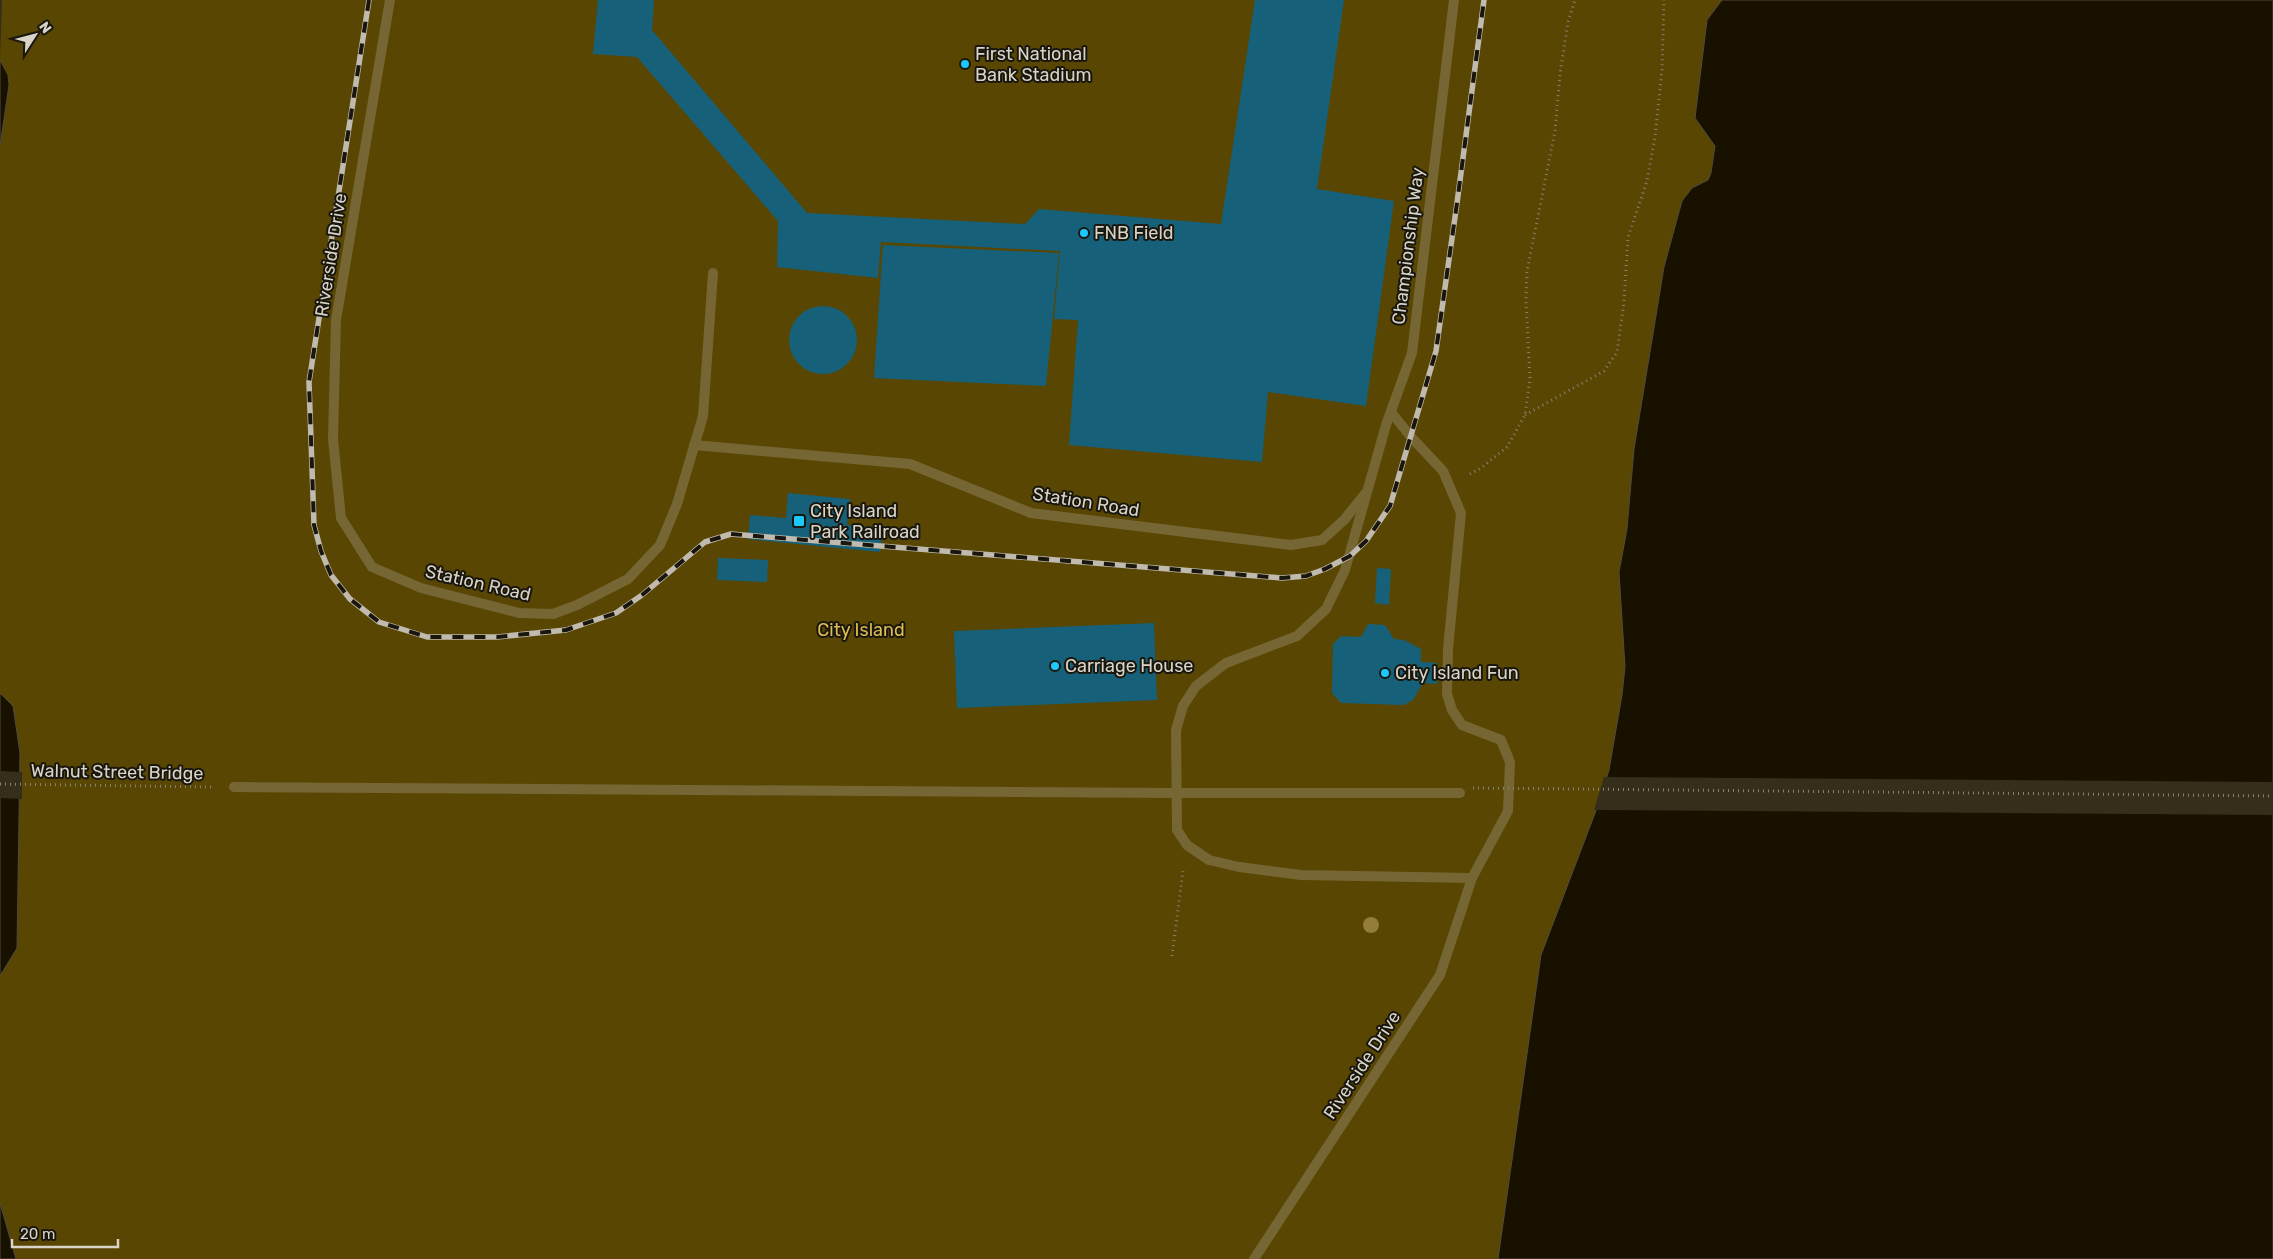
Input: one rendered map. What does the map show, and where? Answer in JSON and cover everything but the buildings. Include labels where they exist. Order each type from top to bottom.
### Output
[{"type":"lane","name":"Riverside Drive","points":[[341,518],[333,439],[336,320],[390,0]]},
{"type":"lane","name":"Championship Way","points":[[1186,845],[1177,830],[1176,730],[1182,706],[1196,686],[1226,663],[1297,636],[1326,609],[1345,570],[1391,412],[1412,353],[1454,0]]},
{"type":"lane","name":"Station Road","points":[[341,518],[372,566],[421,588],[519,613],[553,614],[577,605],[628,579],[660,545],[677,504],[703,416],[713,273]]},
{"type":"lane","name":"Riverside Drive","points":[[1254,1259],[1440,975],[1472,878],[1508,811],[1510,762],[1501,740],[1462,725],[1452,710],[1447,694],[1448,649],[1461,513],[1444,470],[1411,437],[1391,412]]},
{"type":"lane","name":"Station Road","points":[[694,445],[910,464],[1031,513],[1291,546],[1322,540],[1344,520],[1369,490]]},
{"type":"lane","points":[[234,787],[1460,793]]},
{"type":"lane","points":[[1186,845],[1209,860],[1239,867],[1301,875],[1472,878]]},
{"type":"path","points":[[1449,484],[1481,468],[1506,447],[1525,415],[1530,378],[1526,302],[1527,271],[1555,131],[1560,74],[1568,22],[1575,0]]},
{"type":"path","points":[[1525,415],[1604,371],[1617,352],[1624,302],[1628,237],[1647,180],[1655,137],[1662,70],[1664,0]]},
{"type":"path","name":"Walnut Street Bridge","points":[[0,784],[234,787]]},
{"type":"path","points":[[1472,788],[2273,796]]},
{"type":"path","points":[[1172,956],[1186,845]]},
{"type":"green space","name":"City Island","points":[[2,0],[1722,0],[1707,20],[1695,118],[1715,146],[1711,173],[1708,180],[1692,188],[1682,201],[1664,267],[1634,449],[1627,529],[1619,572],[1625,667],[1609,770],[1597,808],[1541,955],[1498,1259],[16,1259],[0,1203],[0,976],[17,948],[20,753],[13,706],[0,693],[0,146],[9,85],[8,75],[0,60]]},
{"type":"shaded area","points":[[1722,0],[2273,0],[2273,1259],[1498,1259],[1541,955],[1597,808],[1609,770],[1625,667],[1619,572],[1627,529],[1634,449],[1664,267],[1682,201],[1692,188],[1708,180],[1711,173],[1715,146],[1695,118],[1707,20]]},
{"type":"shaded area","points":[[0,60],[8,75],[9,85],[0,146]]},
{"type":"shaded area","points":[[0,693],[13,706],[20,753],[17,948],[0,976]]},
{"type":"shaded area","points":[[0,1203],[16,1259],[0,1259]]},
{"type":"pier","points":[[0,771],[22,772],[22,799],[0,798]]},
{"type":"pier","points":[[1604,777],[2273,782],[2273,815],[1594,810]]},
{"type":"railway","points":[[369,0],[309,382],[314,525],[321,551],[331,575],[350,599],[379,622],[427,637],[497,637],[566,630],[616,613],[642,595],[705,542],[731,534],[1282,578],[1306,576],[1350,556],[1366,541],[1390,506],[1436,351],[1484,0]]},
{"type":"place","name":"First National Bank Stadium","points":[[965,64]]},
{"type":"place","name":"FNB Field","points":[[1084,233]]},
{"type":"place","name":"City Island Park Railroad","points":[[799,521]]},
{"type":"place","name":"Carriage House","points":[[1055,666]]},
{"type":"place","name":"City Island Fun","points":[[1385,673]]}]
